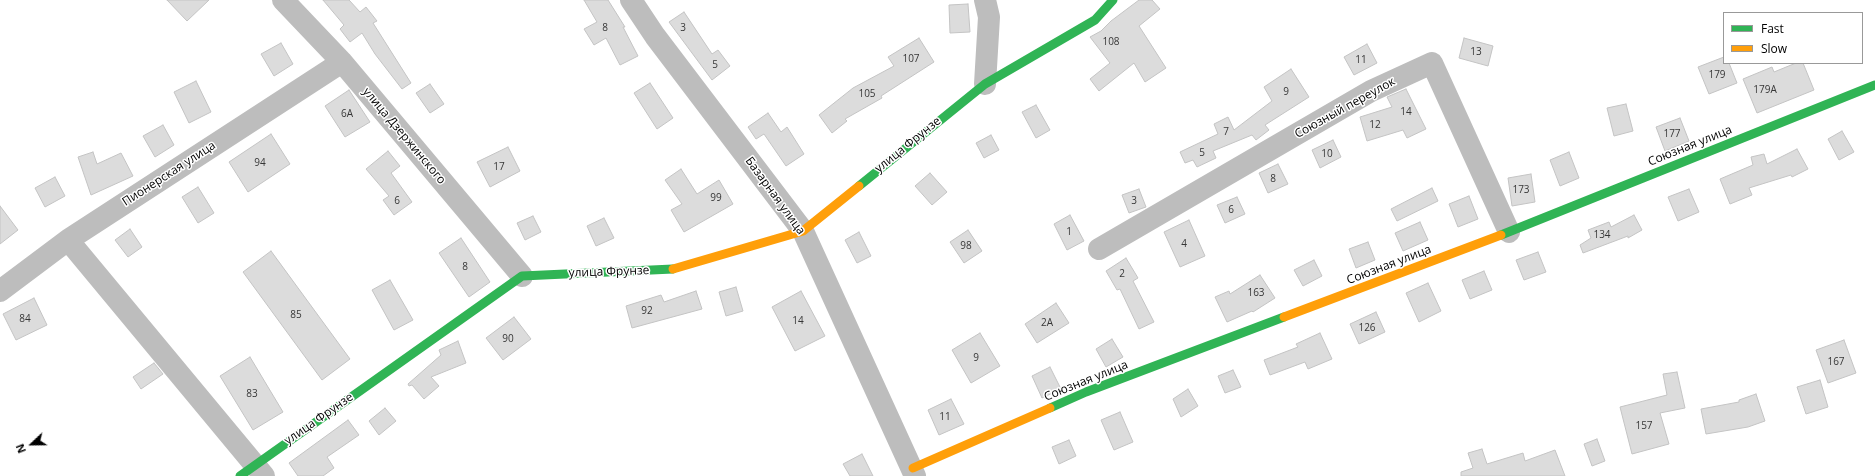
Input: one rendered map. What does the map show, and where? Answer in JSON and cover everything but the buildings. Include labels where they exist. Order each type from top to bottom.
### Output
[{"type":"street","name":"улица Дзержинского","points":[[283,0],[342,62],[522,276]]},
{"type":"street","name":"Базарная улица","points":[[631,0],[655,36],[803,231],[914,472]]},
{"type":"street","points":[[985,0],[989,17],[985,84]]},
{"type":"street","name":"улица Фрунзе","points":[[253,472],[522,276],[670,270],[803,231],[985,84],[1094,20],[1113,0]]},
{"type":"street","name":"Пионерская улица","points":[[0,291],[68,240],[342,62]]},
{"type":"street","name":"Союзный переулок","points":[[1099,249],[1371,91],[1432,63],[1508,232]]},
{"type":"street","name":"Союзная улица","points":[[914,472],[1086,392],[1508,232],[1875,84]]},
{"type":"street","points":[[68,240],[253,472]]},
{"type":"traffic: fast","points":[[859,186],[985,84],[1095,20],[1113,0]]},
{"type":"traffic: fast","points":[[1501,235],[1875,85]]},
{"type":"traffic: fast","points":[[240,476],[522,276],[673,269]]},
{"type":"traffic: fast","points":[[1050,408],[1086,392],[1284,317]]},
{"type":"traffic: slow","points":[[673,269],[803,231],[859,186]]},
{"type":"traffic: slow","points":[[1284,317],[1501,235]]},
{"type":"traffic: slow","points":[[913,468],[1050,408]]}]
